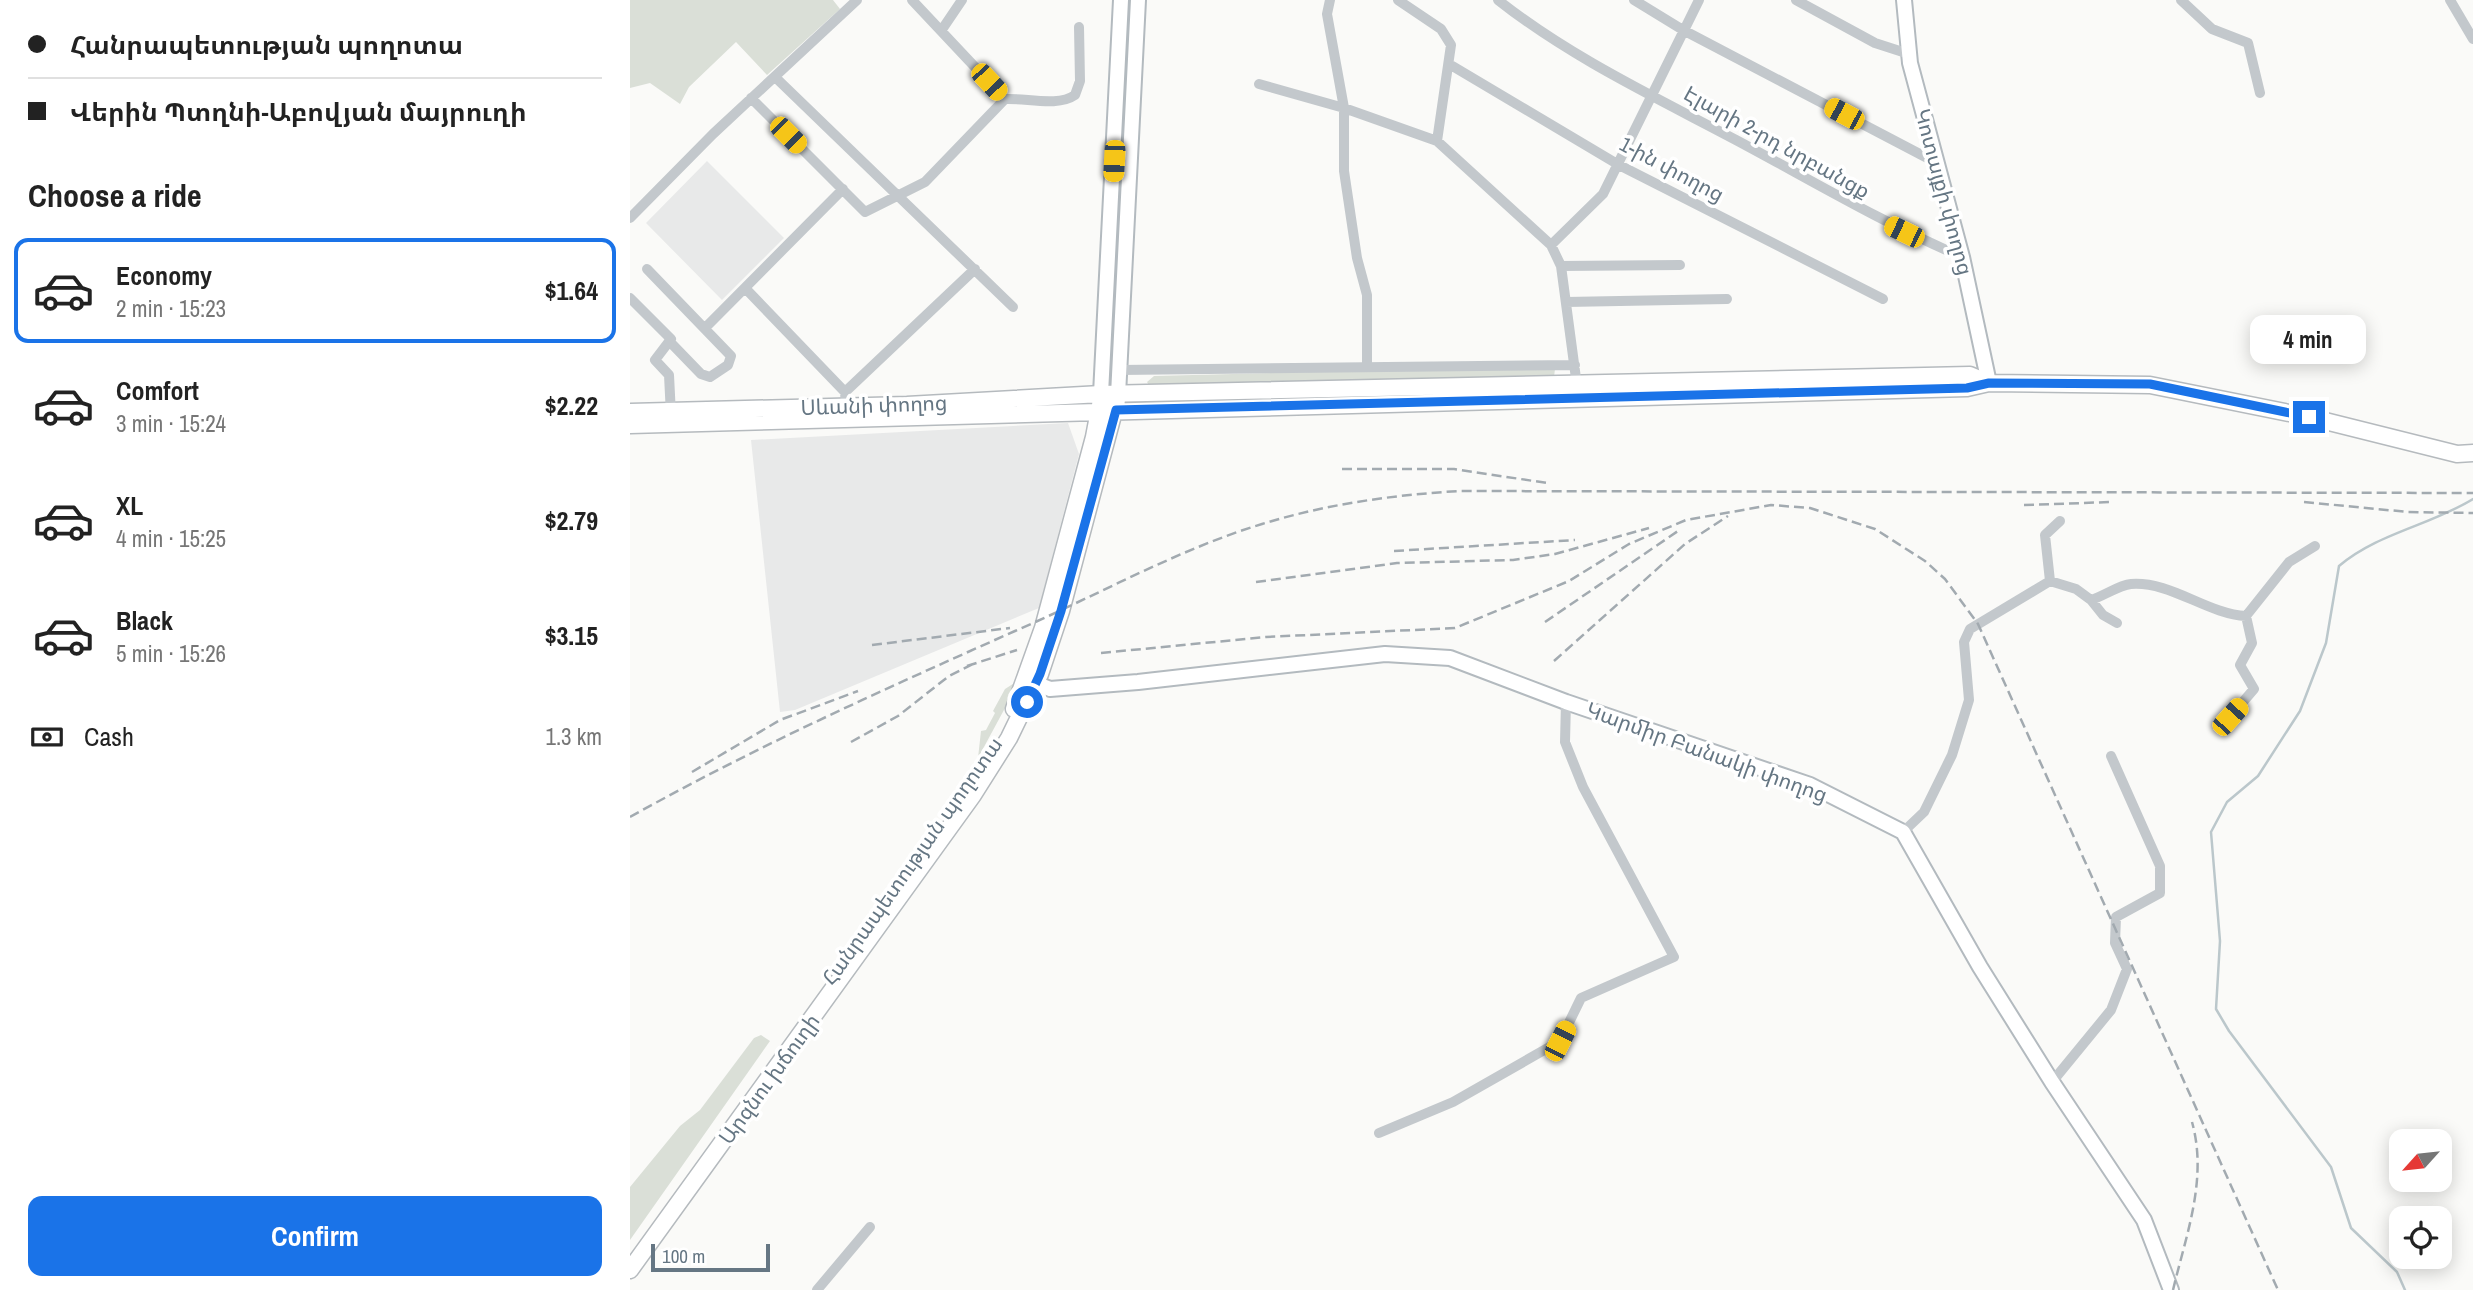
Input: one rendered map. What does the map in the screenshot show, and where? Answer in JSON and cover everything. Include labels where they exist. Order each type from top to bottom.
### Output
[{"type":"main road","points":[[1109,402],[1577,390],[1967,388],[1989,383],[2150,384],[2309,417],[2456,454],[2473,453]]},
{"type":"main road","name":"Սևանի փողոց","points":[[630,425],[671,417],[845,399],[1109,402]]},
{"type":"main road","name":"Սևանի փողոց","points":[[630,412],[671,417],[1109,402]]},
{"type":"main road","name":"Հանրապետության պողոտա","points":[[630,1255],[973,779],[1034,679],[1061,611],[1109,402]]},
{"type":"main road","name":"Արզնու խճուղի","points":[[630,1270],[973,795],[1009,738],[1034,679]]},
{"type":"street","points":[[630,218],[751,98],[857,0]]},
{"type":"street","points":[[912,0],[1005,99]]},
{"type":"street","points":[[941,31],[962,0]]},
{"type":"street","name":"Հանրապետության պողոտա","points":[[1109,402],[1121,0]]},
{"type":"street","name":"Հանրապետության պողոտա","points":[[1109,402],[1120,370],[1138,0]]},
{"type":"street","points":[[1330,0],[1327,14],[1344,108],[1344,171],[1357,258],[1367,295],[1367,366]]},
{"type":"street","points":[[1398,0],[1448,36],[1449,64],[1437,141]]},
{"type":"street","points":[[1417,13],[1420,0]]},
{"type":"street","name":"Էլարի 2-րդ նրբանցք","points":[[1498,0],[1554,40],[1651,94],[1880,220],[1962,257]]},
{"type":"street","points":[[1634,0],[1683,30],[1935,162]]},
{"type":"street","points":[[1551,245],[1602,194],[1619,165],[1651,94],[1699,0]]},
{"type":"street","points":[[1796,0],[1875,43],[1909,54]]},
{"type":"street","name":"Կոտայքի փողոց","points":[[1904,0],[1909,54],[1935,162],[1962,257],[1989,383]]},
{"type":"street","points":[[2181,0],[2212,29],[2248,43],[2260,93]]},
{"type":"street","points":[[2450,0],[2473,39]]},
{"type":"street","points":[[751,98],[865,212],[925,182],[1005,99],[1031,97],[1060,103],[1075,95],[1080,80],[1079,27]]},
{"type":"street","name":"1-ին փողոց","points":[[1449,64],[1619,165],[1882,299]]},
{"type":"street","points":[[775,77],[1013,307]]},
{"type":"street","points":[[1259,84],[1344,108],[1437,141],[1551,245],[1561,266],[1577,390]]},
{"type":"street","points":[[705,328],[843,189]]},
{"type":"street","points":[[1561,266],[1681,265]]},
{"type":"street","points":[[745,288],[845,399],[975,268]]},
{"type":"street","points":[[630,298],[701,374],[715,376],[728,365],[731,356],[647,269]]},
{"type":"street","points":[[1566,302],[1727,299]]},
{"type":"street","points":[[671,344],[655,360],[669,375],[671,417]]},
{"type":"street","points":[[1120,370],[1575,365]]},
{"type":"street","points":[[2050,581],[2045,535],[2060,521]]},
{"type":"street","points":[[2246,616],[2288,562],[2315,546]]},
{"type":"street","points":[[2117,623],[2103,615],[2091,600],[2076,589],[2050,581],[1970,629],[1964,642],[1969,700],[1952,755],[1924,812],[1903,832],[1980,967],[2052,1082],[2144,1220],[2171,1290]]},
{"type":"street","points":[[2091,600],[2128,584],[2144,584],[2229,615],[2246,616]]},
{"type":"street","points":[[2230,717],[2254,689],[2240,665],[2252,643],[2246,616]]},
{"type":"street","name":"Կարմիր Բանակի փողոց","points":[[1034,679],[1050,688],[1138,682],[1385,654],[1450,658],[1566,702],[1810,786],[1903,832]]},
{"type":"street","points":[[1380,1133],[1453,1102],[1560,1041],[1581,999],[1674,957],[1583,787],[1565,742],[1566,702]]},
{"type":"street","points":[[2052,1082],[2111,1010],[2127,969],[2115,943],[2116,917],[2160,893],[2160,866],[2111,757]]},
{"type":"street","points":[[817,1290],[870,1227]]},
{"type":"shaded area","points":[[630,0],[833,0],[840,9],[767,75],[736,42],[689,87],[680,104],[650,83],[630,88]]},
{"type":"shaded area","points":[[707,161],[784,238],[722,300],[646,223]]},
{"type":"shaded area","points":[[1547,366],[1555,369],[1554,377],[1150,387],[1147,382],[1154,376]]},
{"type":"shaded area","points":[[1068,423],[1079,454],[1039,608],[795,710],[780,712],[751,440]]},
{"type":"shaded area","points":[[1016,682],[1018,684],[978,758],[981,731],[986,730],[1005,689]]},
{"type":"shaded area","points":[[761,1035],[770,1041],[630,1240],[630,1187],[680,1126],[700,1110],[754,1038]]},
{"type":"waterway","points":[[2405,1290],[2397,1272],[2351,1228],[2331,1167],[2229,1031],[2216,1009],[2220,941],[2211,832],[2227,802],[2258,776],[2300,711],[2326,643],[2339,566],[2370,545],[2473,499]]},
{"type":"railway","points":[[1342,469],[1454,469],[1547,483]]},
{"type":"railway","points":[[630,817],[821,720],[1200,546],[1262,524],[1360,502],[1460,491],[2473,493]]},
{"type":"railway","points":[[2024,505],[2112,502]]},
{"type":"railway","points":[[2304,502],[2408,512],[2473,513]]},
{"type":"railway","points":[[1101,653],[1266,637],[1455,628],[1569,581],[1629,544],[1686,520],[1771,505],[1810,508],[1875,529],[1925,561],[1945,579],[1978,624],[2278,1290]]},
{"type":"railway","points":[[1554,661],[1685,544],[1728,516]]},
{"type":"railway","points":[[1256,582],[1397,563],[1513,560],[1555,554],[1649,528]]},
{"type":"railway","points":[[1545,622],[1678,531]]},
{"type":"railway","points":[[1394,551],[1575,540]]},
{"type":"railway","points":[[872,645],[1010,628]]},
{"type":"railway","points":[[967,666],[1017,650]]},
{"type":"railway","points":[[851,742],[898,716],[949,676],[975,663]]},
{"type":"railway","points":[[692,772],[780,720],[858,691]]},
{"type":"railway","points":[[2173,1290],[2189,1228],[2196,1186],[2198,1165],[2192,1122]]},
{"type":"route","points":[[1027,702],[1037,685],[1061,611],[1116,410],[1967,388],[1989,383],[2150,384],[2309,417]]}]
